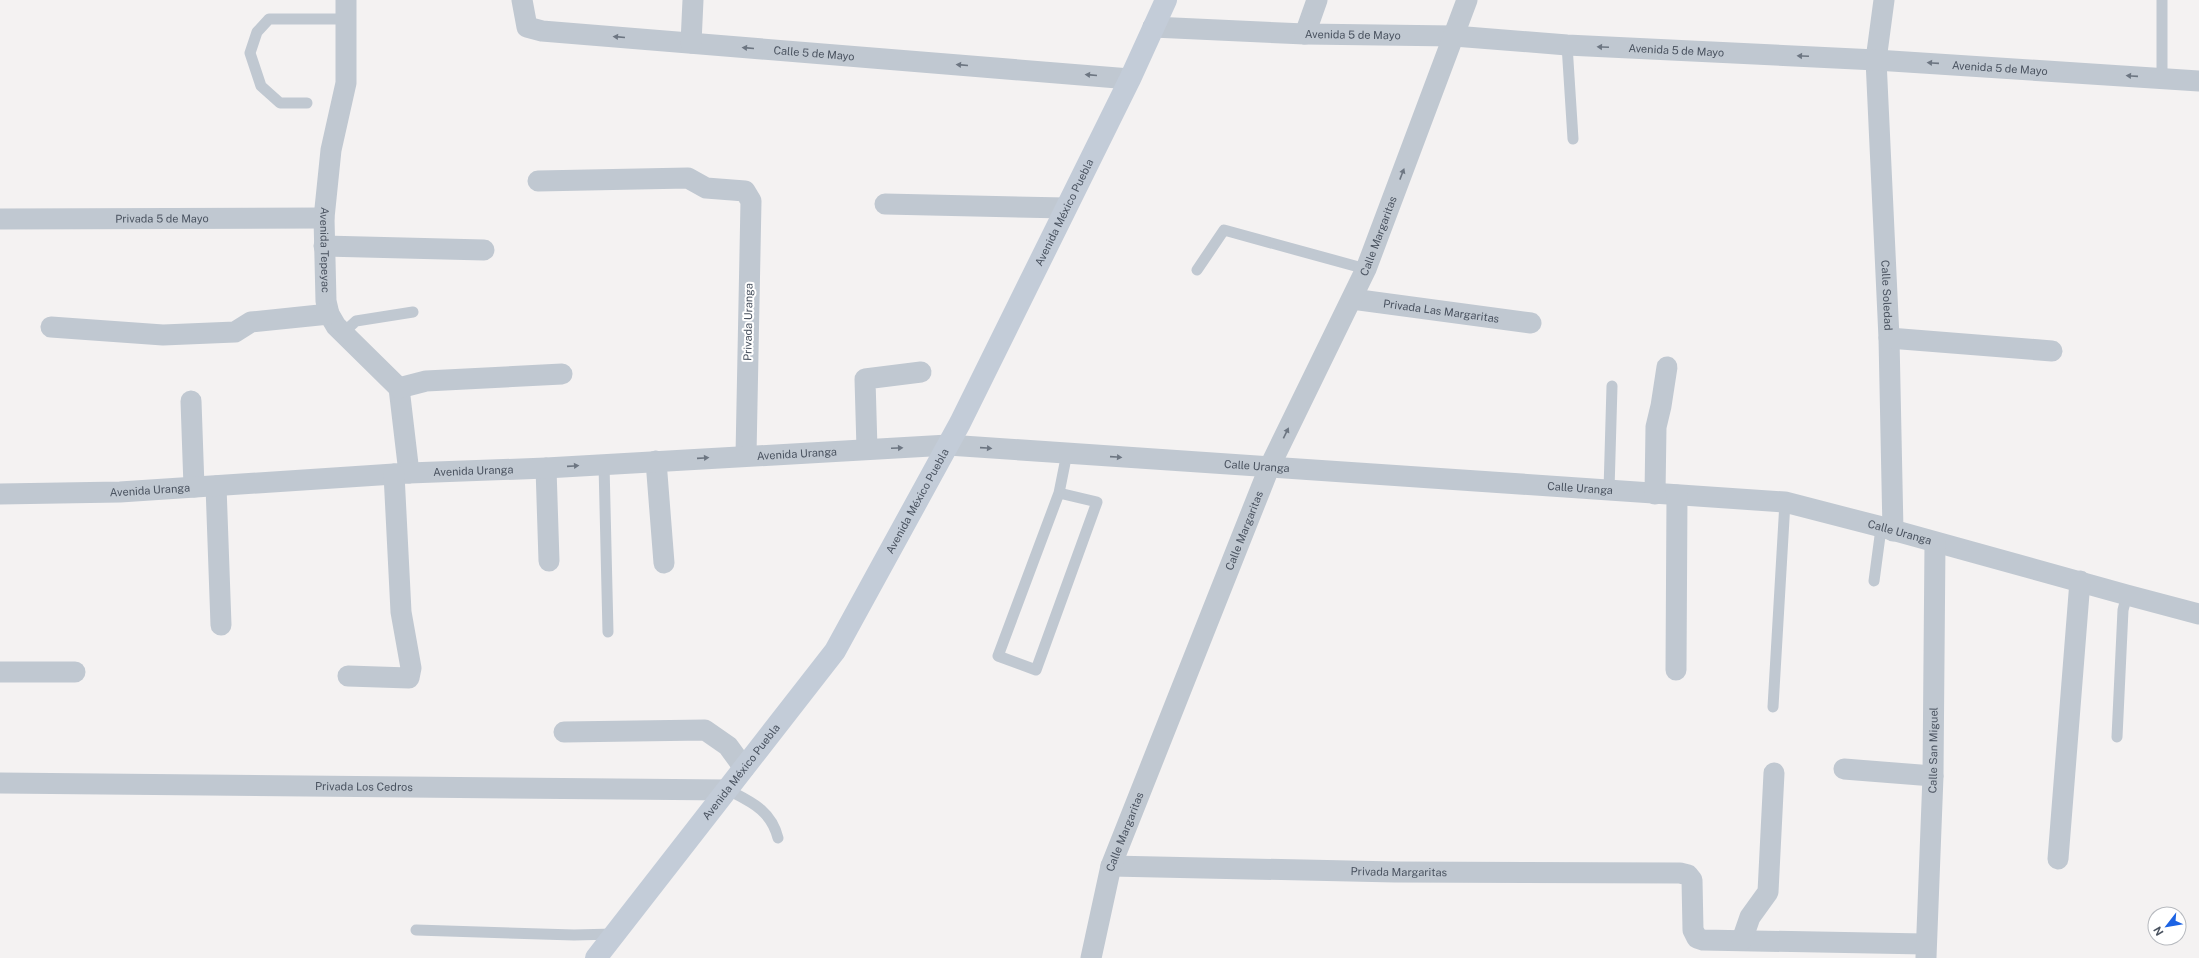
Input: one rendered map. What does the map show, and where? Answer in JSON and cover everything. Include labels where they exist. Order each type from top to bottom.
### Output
[{"type":"main road","name":"Avenida México Puebla","points":[[596,958],[835,651],[948,445],[1130,79],[1166,0]]},
{"type":"street","name":"Calle 5 de Mayo","points":[[522,0],[527,27],[542,31],[1130,79]]},
{"type":"street","points":[[690,43],[693,0]]},
{"type":"street","points":[[1305,34],[1317,0]]},
{"type":"street","name":"Calle Margaritas","points":[[1091,958],[1110,866],[1269,468],[1366,269],[1467,0]]},
{"type":"street","name":"Calle Soledad","points":[[1884,0],[1876,60],[1889,338],[1885,528]]},
{"type":"street","name":"Avenida Tepeyac","points":[[346,10],[346,83],[331,150],[324,218],[324,286],[329,314],[343,333],[399,388]]},
{"type":"street","name":"Avenida 5 de Mayo","points":[[1153,27],[1305,34],[1454,36],[1567,45],[1876,60],[2199,81]]},
{"type":"street","name":"Privada Uranga","points":[[538,181],[688,178],[706,188],[745,190],[751,201],[746,455]]},
{"type":"street","points":[[885,204],[1066,208]]},
{"type":"street","name":"Privada 5 de Mayo","points":[[0,219],[324,218]]},
{"type":"street","points":[[324,246],[484,250]]},
{"type":"street","name":"Privada Las Margaritas","points":[[1352,299],[1531,323]]},
{"type":"street","points":[[51,327],[163,334],[235,332],[251,322],[329,314]]},
{"type":"street","points":[[1889,338],[2052,351]]},
{"type":"street","points":[[1655,494],[1656,427],[1667,367]]},
{"type":"street","points":[[867,449],[865,378],[921,372]]},
{"type":"street","points":[[348,676],[409,678],[411,668],[401,612],[401,473],[399,388],[426,381],[562,374]]},
{"type":"street","points":[[191,401],[194,487]]},
{"type":"street","name":"Avenida Uranga","points":[[0,494],[120,492],[401,473],[546,468],[746,455],[948,445]]},
{"type":"street","name":"Calle Uranga","points":[[948,445],[1785,502],[2080,581],[2126,596],[2199,614]]},
{"type":"street","points":[[656,461],[664,563]]},
{"type":"street","points":[[546,468],[549,561]]},
{"type":"street","points":[[216,486],[221,625]]},
{"type":"street","points":[[1676,670],[1677,495]]},
{"type":"street","name":"Calle San Miguel","points":[[1926,951],[1933,776],[1935,543]]},
{"type":"street","points":[[2058,859],[2080,581]]},
{"type":"street","points":[[0,672],[75,672]]},
{"type":"street","points":[[564,732],[705,730],[728,746],[744,768]]},
{"type":"street","points":[[1844,769],[1933,776]]},
{"type":"street","points":[[1774,773],[1768,892],[1750,917],[1742,940],[1926,951]]},
{"type":"street","name":"Privada Los Cedros","points":[[0,783],[728,790]]},
{"type":"street","name":"Privada Margaritas","points":[[1110,866],[1388,872],[1688,875],[1692,880],[1693,930],[1697,938],[1703,940],[1742,940]]},
{"type":"lane","points":[[2162,0],[2162,78]]},
{"type":"lane","points":[[307,103],[280,103],[261,86],[250,53],[257,32],[270,19],[346,10]]},
{"type":"lane","points":[[1567,45],[1572,139]]},
{"type":"lane","points":[[1197,270],[1224,230],[1366,269]]},
{"type":"lane","points":[[343,333],[356,321],[413,312]]},
{"type":"lane","points":[[1609,490],[1612,386]]},
{"type":"lane","points":[[1059,493],[1097,502],[1036,670],[998,656],[1059,493],[1067,453]]},
{"type":"lane","points":[[604,464],[608,632]]},
{"type":"lane","points":[[1773,707],[1785,502]]},
{"type":"lane","points":[[1874,581],[1880,536],[1885,528]]},
{"type":"lane","points":[[2117,737],[2123,610],[2126,596]]},
{"type":"lane","points":[[728,790],[759,808],[774,824],[778,838]]},
{"type":"lane","points":[[416,930],[574,935],[614,934]]}]
